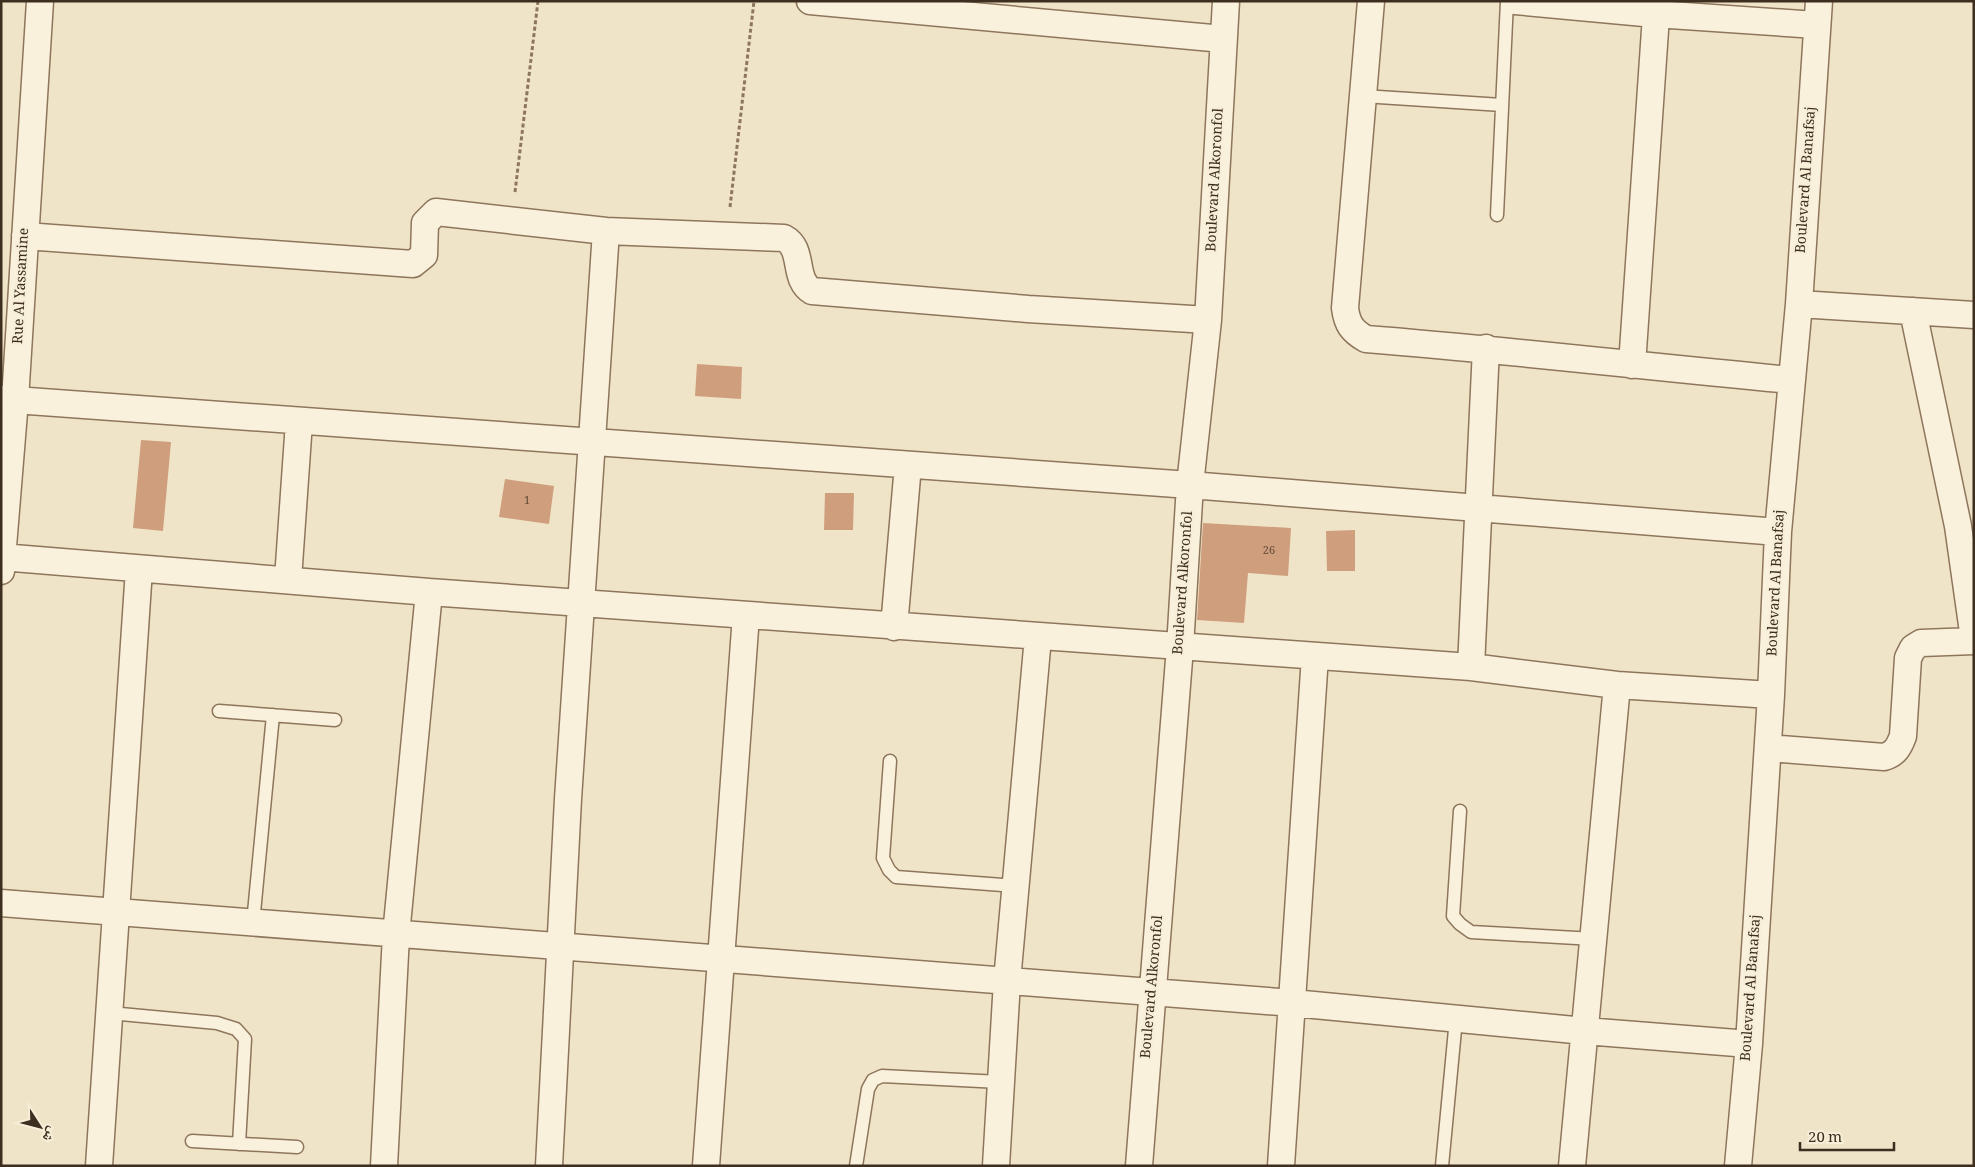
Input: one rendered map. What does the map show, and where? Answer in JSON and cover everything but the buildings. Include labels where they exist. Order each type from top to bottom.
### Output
[{"type":"street","name":"Rue Al Yassamine","points":[[2,562],[8,400],[25,236],[40,1]]},
{"type":"street","points":[[810,1],[946,8],[1223,40]]},
{"type":"street","name":"Boulevard Alkoronfol","points":[[1139,1166],[1180,647],[1190,484],[1208,320],[1226,1]]},
{"type":"street","points":[[1370,1],[1345,308],[1347,321],[1355,332],[1366,340],[1486,348],[1632,365],[1791,380]]},
{"type":"street","points":[[1515,1],[1817,13]]},
{"type":"street","points":[[1632,365],[1656,8]]},
{"type":"street","name":"Boulevard Al Banafsaj","points":[[1738,1166],[1749,1044],[1768,748],[1778,532],[1799,304],[1817,13]]},
{"type":"street","points":[[25,236],[413,264],[424,255],[425,223],[436,212],[606,231],[784,238],[795,249],[802,281],[812,291],[1028,310],[1208,320]]},
{"type":"street","points":[[549,1166],[562,946],[568,799],[606,231]]},
{"type":"street","points":[[1799,304],[1974,315]]},
{"type":"street","points":[[1768,748],[1884,757],[1890,755],[1898,748],[1903,736],[1908,658],[1913,648],[1922,643],[1974,640],[1966,526],[1913,311]]},
{"type":"street","points":[[1471,667],[1486,348]]},
{"type":"street","points":[[8,400],[1190,484],[1778,532]]},
{"type":"street","points":[[288,579],[299,422]]},
{"type":"street","points":[[894,626],[908,465]]},
{"type":"street","points":[[2,562],[288,579],[429,592],[1471,667],[1617,684],[1771,695]]},
{"type":"street","points":[[99,1166],[139,569]]},
{"type":"street","points":[[384,1166],[396,934],[429,592]]},
{"type":"street","points":[[706,1166],[746,615]]},
{"type":"street","points":[[996,1166],[1007,982],[1038,637]]},
{"type":"street","points":[[1281,1166],[1315,656]]},
{"type":"street","points":[[1572,1166],[1617,684]]},
{"type":"street","points":[[1,903],[1293,1003],[1585,1031],[1749,1044]]},
{"type":"lane","points":[[1497,215],[1507,1]]},
{"type":"lane","points":[[1363,96],[1502,105]]},
{"type":"lane","points":[[219,711],[336,720]]},
{"type":"lane","points":[[253,923],[273,715]]},
{"type":"lane","points":[[890,761],[883,858],[888,870],[896,877],[1016,886]]},
{"type":"lane","points":[[1460,811],[1453,916],[1460,924],[1471,932],[1594,939]]},
{"type":"lane","points":[[110,1012],[217,1023],[236,1029],[244,1039],[239,1144]]},
{"type":"lane","points":[[1442,1166],[1447,1088],[1456,1018]]},
{"type":"lane","points":[[856,1166],[868,1088],[873,1080],[882,1076],[1000,1082]]},
{"type":"lane","points":[[192,1141],[297,1147]]},
{"type":"path","points":[[512,221],[538,1]]},
{"type":"path","points":[[727,236],[754,1]]}]
